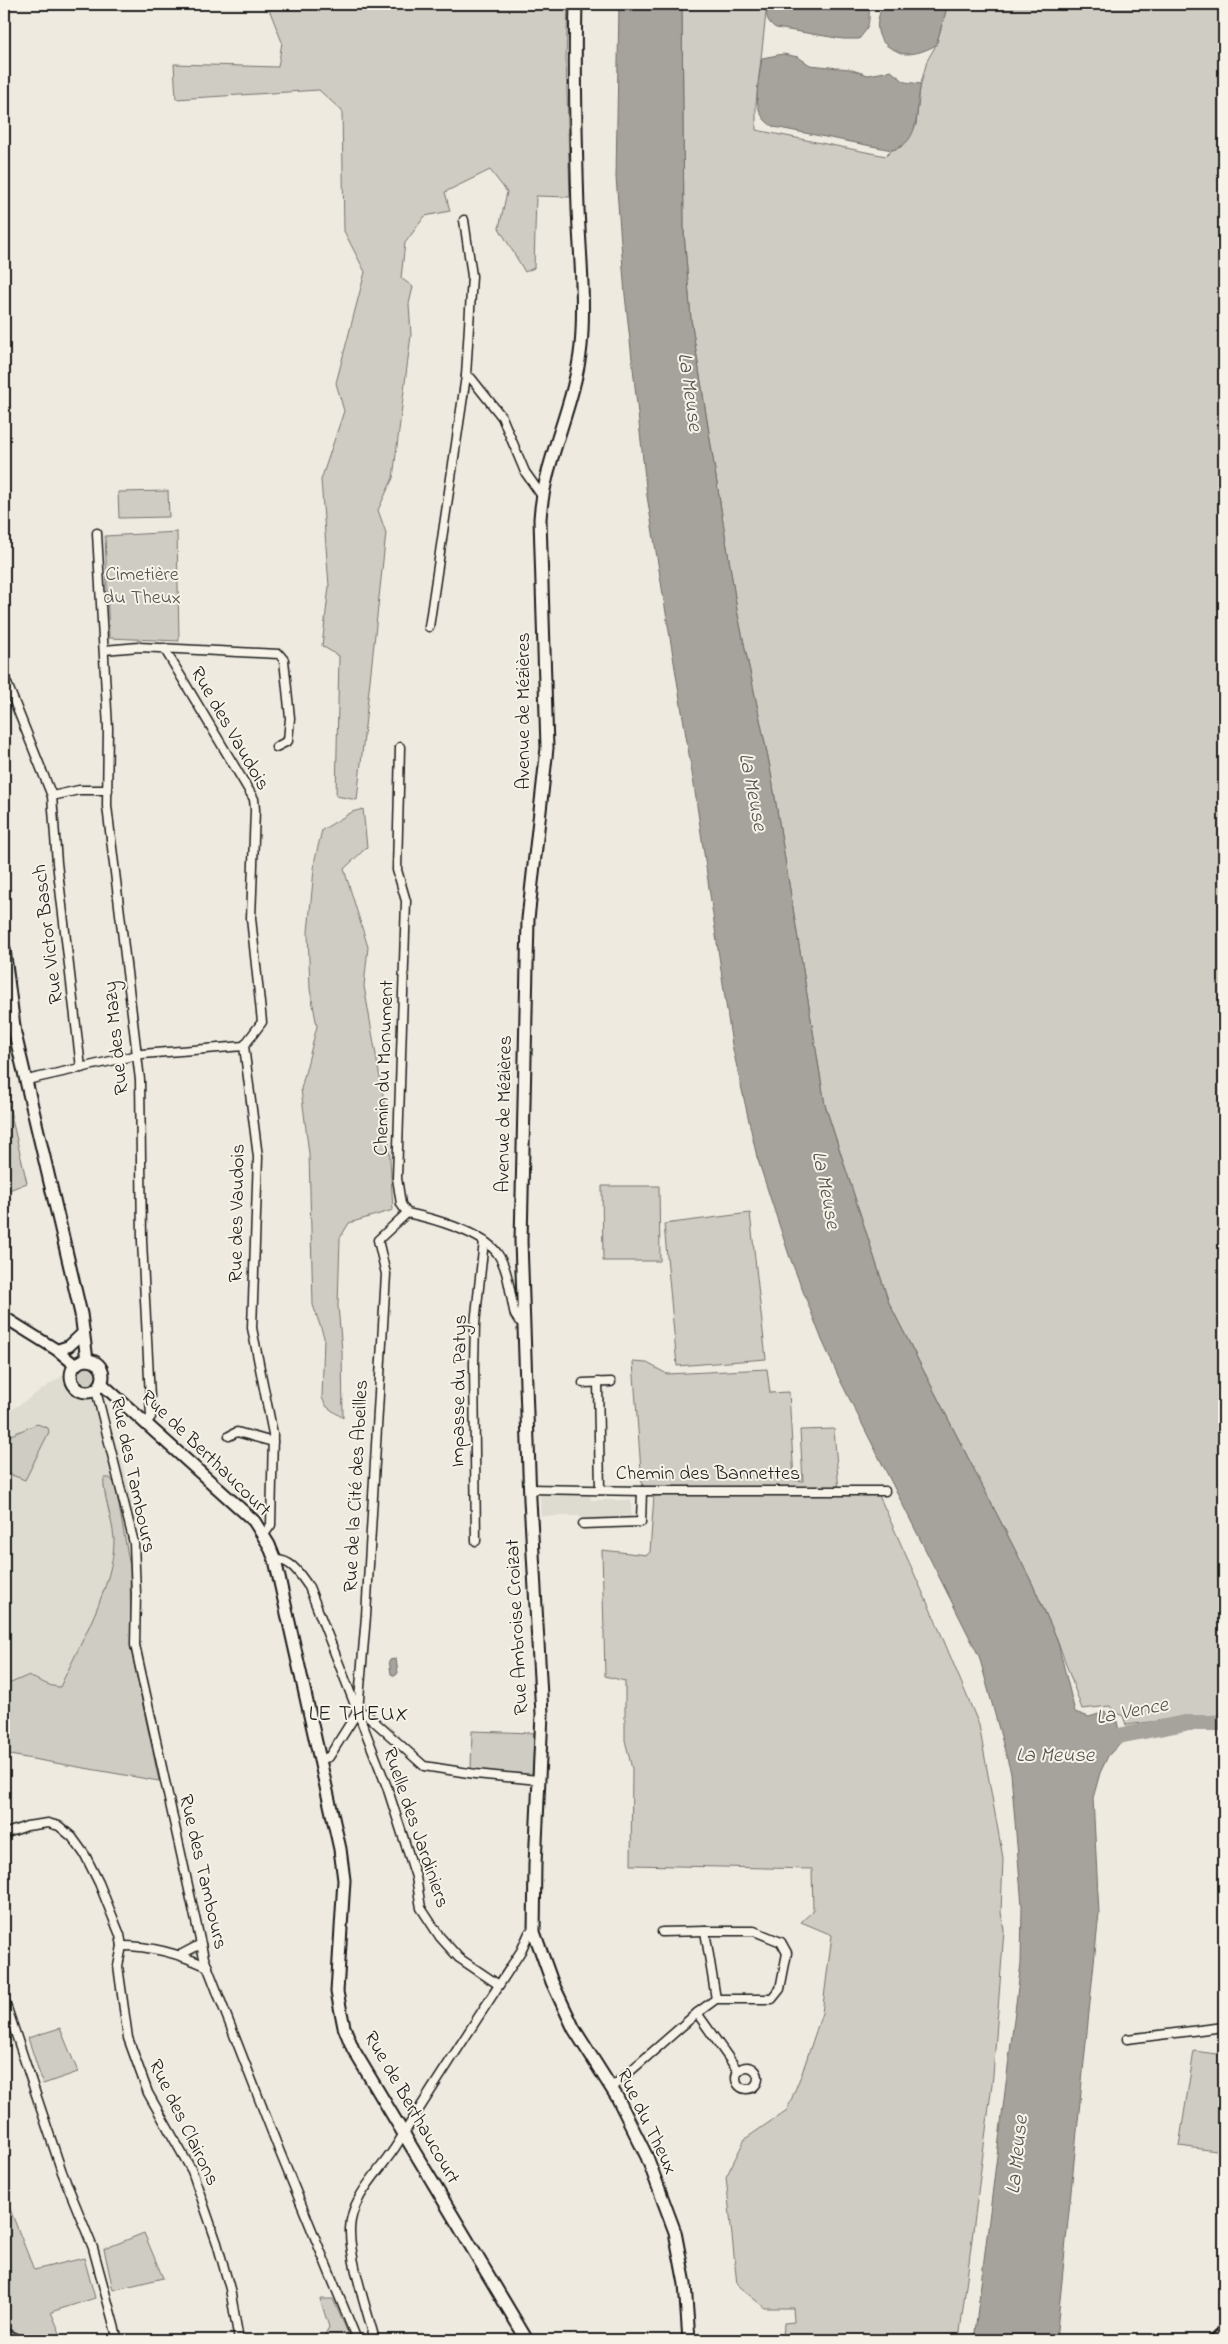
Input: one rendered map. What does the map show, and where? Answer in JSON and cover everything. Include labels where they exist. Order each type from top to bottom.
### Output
[{"type":"main road","name":"Avenue de Mézières","points":[[523,1321],[521,1241],[528,919],[547,748],[540,519],[542,496],[575,387],[581,345],[574,74],[576,4]]},
{"type":"main road","points":[[4,949],[16,1034],[84,1332],[87,1360]]},
{"type":"main road","name":"Rue Ambroise Croizat","points":[[523,1321],[542,1714],[538,1780],[534,1932]]},
{"type":"main road","points":[[87,1360],[93,1360],[104,1373],[99,1387],[82,1392],[74,1386],[71,1375],[75,1365],[87,1360]]},
{"type":"main road","name":"Rue de Berthaucourt","points":[[99,1387],[146,1423],[254,1521],[275,1560],[338,1834],[344,1880],[337,1992],[344,2027],[352,2049],[527,2340]]},
{"type":"main road","name":"Rue du Theux","points":[[534,1932],[552,1982],[574,2029],[611,2088],[647,2156],[675,2232],[685,2284],[688,2340]]},
{"type":"street","points":[[429,627],[466,376],[472,276],[464,220]]},
{"type":"street","points":[[466,376],[471,378],[502,417],[525,472],[542,496]]},
{"type":"street","name":"Rue des Mazy","points":[[97,533],[108,728],[108,815],[140,1080],[142,1241],[150,1416],[146,1423]]},
{"type":"street","points":[[104,650],[164,648],[279,654],[284,660],[290,729],[288,741],[276,747]]},
{"type":"street","name":"Rue des Vaudois","points":[[164,648],[254,799],[251,918],[262,1022],[244,1046],[258,1157],[252,1328],[273,1442],[271,1525],[263,1536]]},
{"type":"street","name":"Rue Victor Basch","points":[[4,676],[52,796],[57,863],[81,1068]]},
{"type":"street","name":"Chemin du Monument","points":[[400,747],[397,870],[406,901],[397,1178],[401,1204],[407,1212]]},
{"type":"street","points":[[52,796],[79,790],[108,790]]},
{"type":"street","points":[[27,1080],[137,1056],[244,1046]]},
{"type":"street","points":[[407,1212],[427,1217],[484,1241],[498,1253],[504,1265],[515,1315],[519,1321],[523,1321]]},
{"type":"street","name":"Rue de la Cité des Abeilles","points":[[321,1760],[329,1757],[358,1711],[366,1616],[386,1274],[378,1240],[407,1212]]},
{"type":"street","name":"Impasse du Patys","points":[[476,1541],[475,1324],[484,1241]]},
{"type":"street","points":[[4,1317],[56,1350],[75,1365]]},
{"type":"street","points":[[56,1350],[69,1346],[84,1332]]},
{"type":"street","points":[[598,1382],[600,1490]]},
{"type":"street","points":[[583,1383],[611,1382]]},
{"type":"street","name":"Rue des Tambours","points":[[99,1387],[134,1543],[135,1645],[201,1944],[278,2150],[357,2340]]},
{"type":"street","points":[[229,1436],[237,1432],[273,1442]]},
{"type":"street","name":"Chemin des Bannettes","points":[[530,1489],[885,1491]]},
{"type":"street","points":[[583,1524],[641,1522],[642,1491]]},
{"type":"street","points":[[275,1560],[283,1560],[292,1566],[308,1587],[350,1697],[358,1711],[366,1714],[424,1766],[475,1774],[538,1780]]},
{"type":"street","name":"Ruelle des Jardiniers","points":[[358,1711],[361,1725],[387,1787],[406,1844],[416,1877],[421,1908],[440,1938],[459,1958],[499,1985]]},
{"type":"street","name":"Rue des Clairons","points":[[4,1834],[27,1826],[48,1823],[59,1826],[72,1836],[85,1855],[99,1883],[120,1935],[122,1946],[118,1966],[128,2038],[148,2093],[192,2170],[225,2271],[239,2340]]},
{"type":"street","points":[[705,1931],[716,1999]]},
{"type":"street","points":[[611,2088],[697,2013],[716,1999],[772,1999],[780,1989],[787,1953],[781,1942],[754,1931],[662,1932]]},
{"type":"street","points":[[375,2340],[351,2244],[350,2227],[356,2204],[521,1951],[529,1933],[534,1932]]},
{"type":"street","points":[[180,1955],[201,1944]]},
{"type":"street","points":[[122,1946],[144,1946],[180,1955],[208,1967]]},
{"type":"street","points":[[4,1999],[62,2172],[93,2248],[118,2340]]},
{"type":"street","points":[[697,2013],[738,2072]]},
{"type":"street","points":[[1127,2038],[1224,2027]]},
{"type":"street","points":[[4,2333],[19,2340]]},
{"type":"shaded area","points":[[92,1373],[125,1471],[136,1522],[140,1638],[171,1783],[4,1755],[4,1415],[65,1374]]},
{"type":"shaded area","points":[[540,1494],[590,1494],[591,1500],[631,1500],[631,1519],[580,1520],[580,1516],[541,1516]]},
{"type":"green space","points":[[267,4],[568,4],[566,58],[570,197],[536,196],[534,268],[525,272],[499,228],[507,192],[490,170],[445,192],[450,211],[425,216],[405,243],[401,278],[413,287],[409,304],[411,335],[393,478],[378,510],[386,533],[357,800],[336,796],[339,656],[322,646],[329,586],[321,480],[344,411],[336,383],[365,272],[344,231],[342,111],[319,90],[176,99],[174,64],[278,67],[282,42]]},
{"type":"green space","points":[[682,4],[767,4],[756,104],[756,130],[886,156],[892,150],[901,147],[916,126],[920,87],[927,61],[936,45],[948,4],[1224,4],[1224,1715],[1197,1716],[1126,1725],[1123,1716],[1114,1712],[1110,1706],[1082,1709],[1057,1639],[1032,1583],[889,1303],[825,1105],[770,767],[737,610],[691,319],[684,233]]},
{"type":"green space","points":[[168,491],[169,517],[119,518],[118,492]]},
{"type":"green space","name":"Cimetière du Theux","points":[[177,532],[179,641],[109,638],[105,536]]},
{"type":"green space","points":[[363,809],[367,847],[344,869],[368,947],[364,986],[388,1124],[393,1210],[349,1223],[340,1238],[338,1306],[342,1351],[343,1418],[327,1407],[322,1398],[324,1337],[313,1305],[309,1154],[301,1089],[317,1026],[310,989],[308,932],[315,859],[322,830],[352,812]]},
{"type":"green space","points":[[4,1085],[27,1183],[4,1192]]},
{"type":"green space","points":[[602,1186],[659,1186],[660,1261],[603,1261]]},
{"type":"green space","points":[[750,1213],[766,1359],[677,1366],[664,1224]]},
{"type":"green space","points":[[633,1362],[647,1363],[667,1374],[767,1369],[770,1393],[789,1392],[794,1480],[803,1481],[800,1430],[834,1429],[839,1491],[877,1491],[936,1622],[979,1725],[1003,1858],[1001,1912],[1004,1930],[993,2076],[960,2332],[956,2340],[783,2340],[784,2323],[794,2322],[793,2308],[765,2308],[737,2285],[726,2177],[745,2139],[787,2110],[802,2073],[822,2013],[832,1935],[801,1922],[813,1911],[812,1869],[631,1865],[632,1769],[625,1740],[625,1681],[605,1676],[602,1550],[647,1555],[650,1552],[654,1495],[642,1484]]},
{"type":"green space","points":[[88,1365],[95,1368],[98,1375],[95,1382],[88,1385],[81,1382],[78,1375],[81,1368]]},
{"type":"green space","points":[[37,1424],[48,1428],[49,1432],[25,1480],[4,1472],[4,1438]]},
{"type":"green space","points":[[104,1478],[110,1478],[115,1484],[130,1567],[131,1649],[159,1781],[4,1754],[4,1683],[11,1683],[27,1676],[51,1686],[60,1687],[95,1614],[109,1575],[113,1556],[114,1539]]},
{"type":"green space","points":[[472,1731],[534,1733],[533,1775],[471,1770]]},
{"type":"green space","points":[[60,2028],[78,2072],[43,2084],[28,2038]]},
{"type":"green space","points":[[1194,2051],[1224,2055],[1224,2152],[1179,2146]]},
{"type":"green space","points":[[4,2194],[34,2270],[84,2258],[95,2298],[51,2312],[63,2340],[30,2340],[4,2326]]},
{"type":"green space","points":[[144,2233],[163,2278],[113,2290],[104,2249]]},
{"type":"green space","points":[[320,2299],[333,2299],[351,2340],[322,2340],[329,2327]]},
{"type":"water","name":"La Meuse","points":[[619,4],[682,4],[684,233],[691,319],[737,610],[770,767],[825,1105],[889,1303],[1032,1583],[1057,1639],[1075,1712],[1089,1717],[1105,1712],[1110,1719],[1117,1721],[1121,1742],[1108,1756],[1100,1773],[1093,1798],[1099,1913],[1056,2340],[974,2340],[1021,1963],[1022,1906],[1011,1773],[979,1656],[840,1380],[822,1340],[789,1255],[757,1157],[732,1045],[694,785],[647,496],[625,295],[616,177]]},
{"type":"water","points":[[767,4],[870,4],[869,22],[859,39],[843,39],[776,28],[767,18]]},
{"type":"water","points":[[884,4],[948,4],[936,45],[929,49],[906,54],[900,53],[888,46],[883,42],[878,30],[879,17]]},
{"type":"water","points":[[783,54],[798,57],[810,65],[849,69],[868,75],[891,71],[905,82],[921,84],[916,123],[908,140],[902,146],[892,150],[774,127],[761,114],[757,96],[758,87],[762,58]]},
{"type":"water","points":[[396,1659],[398,1673],[395,1676],[391,1674],[389,1660]]},
{"type":"waterway","name":"La Vence","points":[[1098,1740],[1185,1723],[1224,1723]]},
{"type":"railway","points":[[1206,2340],[1224,2323]]},
{"type":"railway","points":[[1221,2340],[1224,2337]]},
{"type":"district","name":"LE THEUX","points":[[359,1715]]}]
